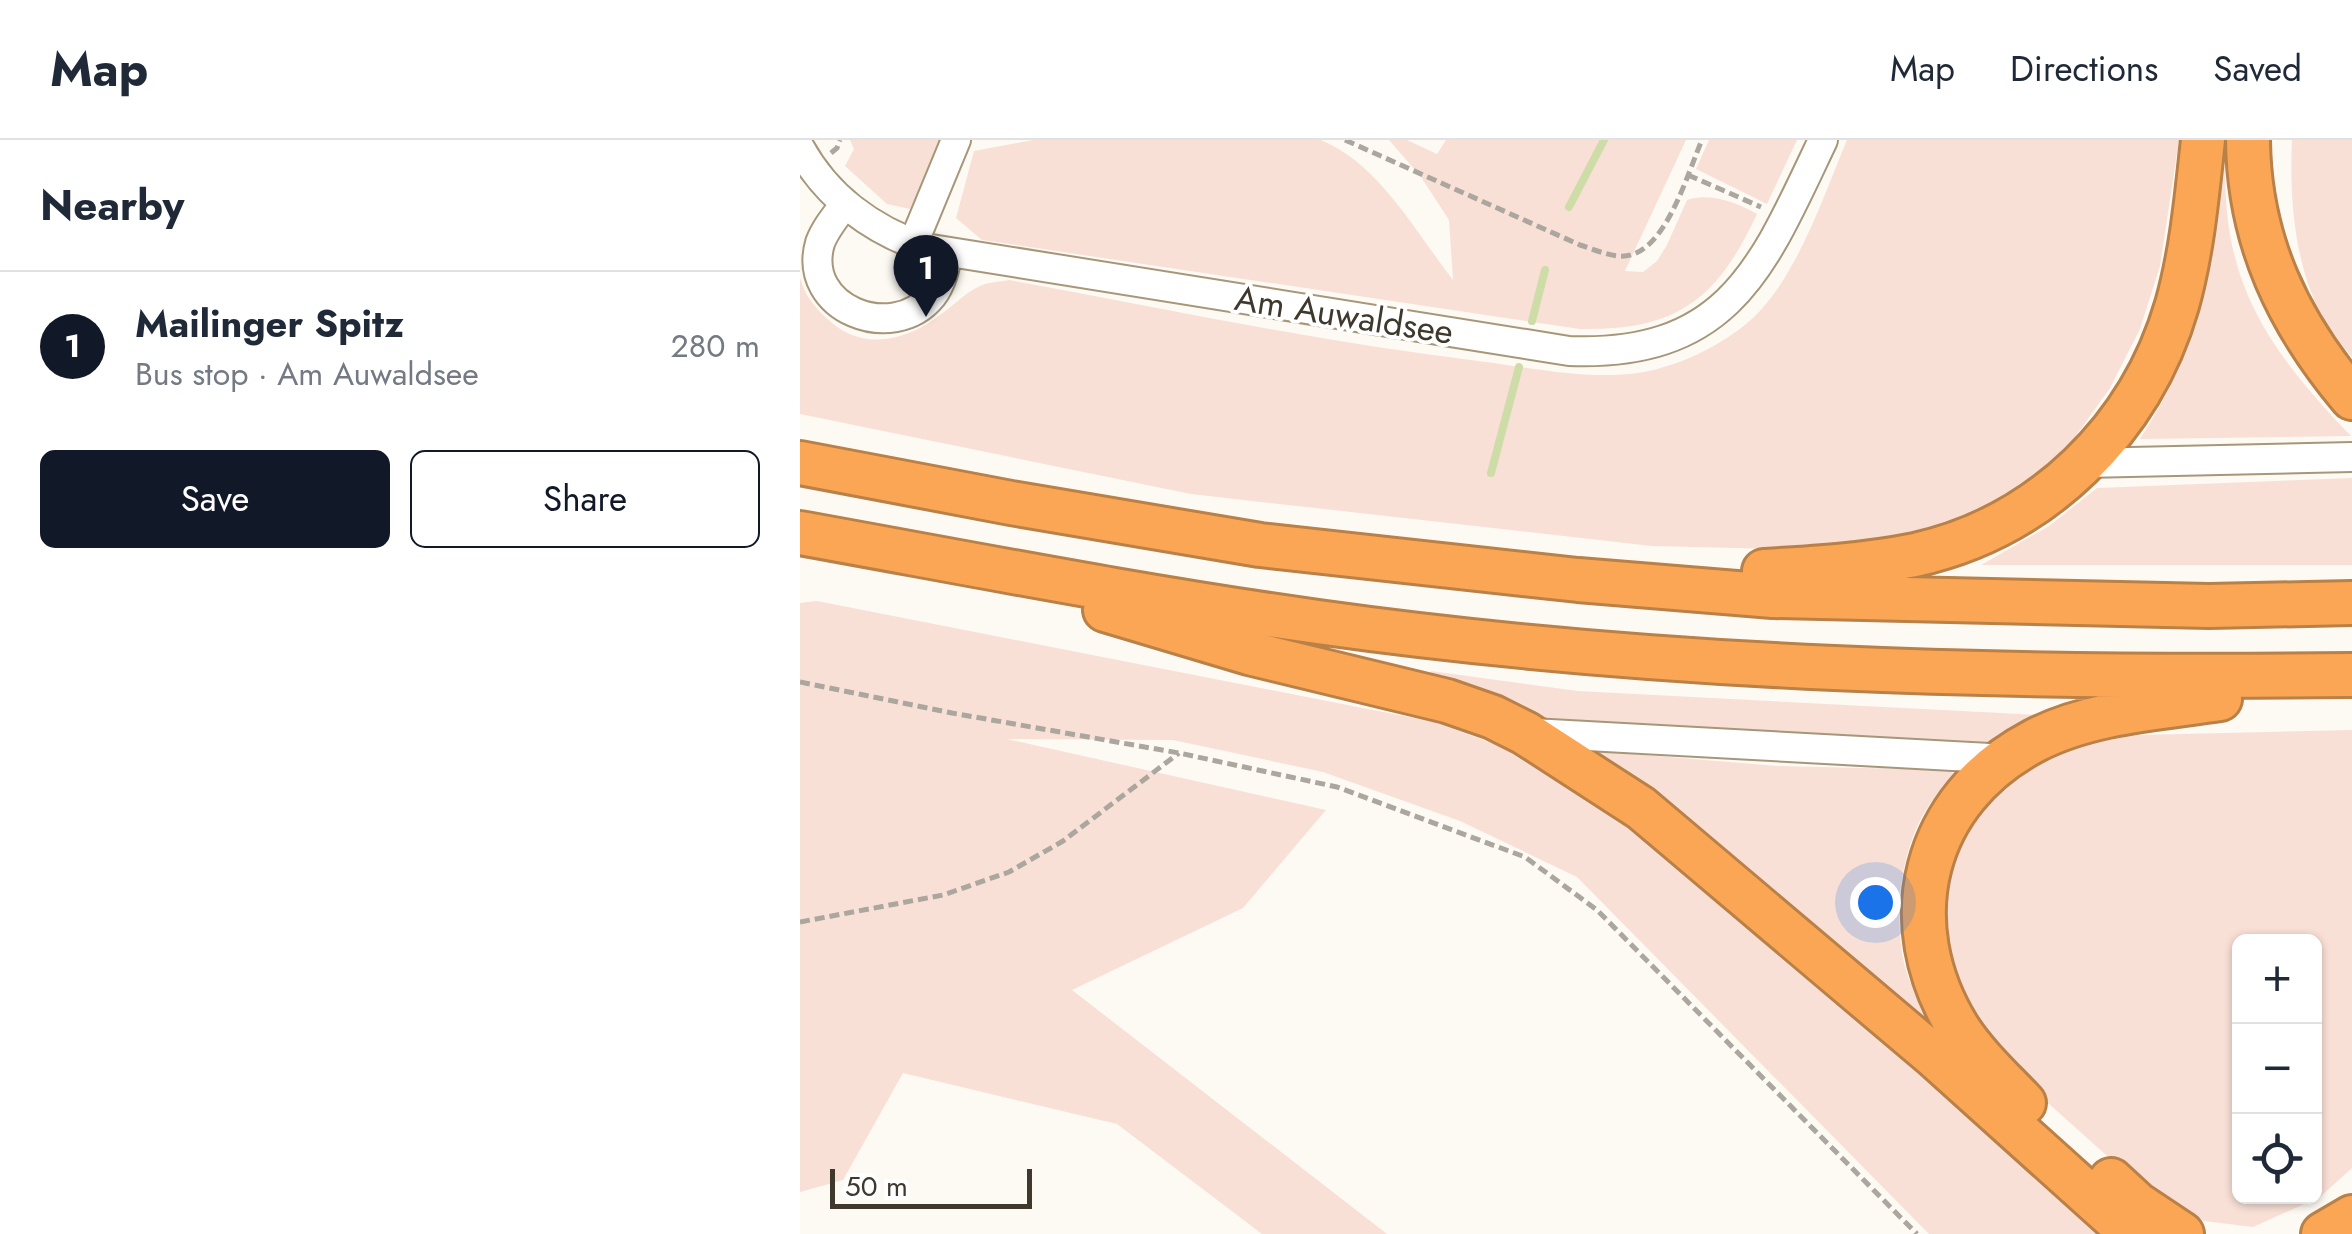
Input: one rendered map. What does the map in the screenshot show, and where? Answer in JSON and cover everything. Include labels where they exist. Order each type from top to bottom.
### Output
[{"type":"highway","points":[[1578,580],[1822,568],[1918,554],[2002,524],[2044,498],[2112,434],[2137,398],[2163,348],[2178,304],[2189,251],[2203,140]]},
{"type":"highway","points":[[2250,150],[2258,232],[2281,294],[2322,362],[2352,398]]},
{"type":"highway","points":[[800,463],[1011,504],[1260,545],[1578,580],[1828,598],[2210,606],[2352,603]]},
{"type":"highway","points":[[800,533],[1319,622],[1596,652],[1900,671],[2151,678],[2352,677]]},
{"type":"highway","points":[[912,554],[1250,653],[1447,701],[1526,733],[1654,818],[2132,1234]]},
{"type":"highway","points":[[2182,1234],[2137,1204],[2024,1103],[1959,1028],[1928,961],[1923,919],[1926,881],[1936,840],[1977,784],[2034,741],[2078,724],[2352,677]]},
{"type":"highway","points":[[2323,1234],[2352,1217]]},
{"type":"street","points":[[912,244],[956,140]]},
{"type":"street","name":"Am Auwaldsee","points":[[800,148],[810,166],[846,204],[870,224],[912,244],[1569,350],[1606,352],[1639,348],[1671,338],[1702,323],[1729,303],[1750,280],[1786,218],[1823,140]]},
{"type":"street","points":[[846,204],[825,232],[818,264],[828,295],[852,313],[885,318],[920,308],[940,283],[948,252]]},
{"type":"street","points":[[2085,462],[2352,457]]},
{"type":"street","points":[[1526,733],[2008,758]]},
{"type":"path","points":[[1346,140],[1580,245],[1622,257],[1644,251],[1662,233],[1702,140]]},
{"type":"path","points":[[1687,174],[1786,218]]},
{"type":"path","points":[[800,682],[1179,753],[1337,788],[1525,857],[1597,910],[1916,1234]]},
{"type":"path","points":[[800,922],[942,895],[1010,872],[1063,841],[1179,753]]},
{"type":"shaded area","points":[[850,140],[940,140],[936,161],[910,209],[887,204],[845,166],[854,149]]},
{"type":"shaded area","points":[[1033,140],[1321,140],[1361,165],[1378,182],[1453,280],[1449,220],[1421,177],[1389,140],[1407,140],[1437,154],[1446,140],[1686,140],[1625,271],[1643,272],[1657,261],[1687,200],[1722,200],[1757,214],[1726,269],[1689,304],[1643,324],[1580,329],[982,240],[956,218],[974,151]]},
{"type":"shaded area","points":[[1709,140],[1797,140],[1767,204],[1696,169]]},
{"type":"shaded area","points":[[1847,140],[2179,140],[2160,266],[2140,329],[2110,388],[2073,440],[2027,483],[1981,510],[1926,530],[1859,546],[1652,546],[1191,494],[800,414],[800,278],[812,303],[832,323],[845,332],[872,339],[914,331],[978,287],[1009,280],[1419,353],[1577,374],[1617,375],[1651,370],[1709,349],[1735,333],[1763,307],[1806,238]]},
{"type":"shaded area","points":[[2220,140],[2227,140],[2229,230],[2251,303],[2293,369],[2351,436],[2140,439],[2179,367],[2201,304]]},
{"type":"shaded area","points":[[2292,140],[2352,140],[2352,357],[2316,304],[2301,259],[2293,211]]},
{"type":"shaded area","points":[[2352,478],[2352,565],[1981,565],[2049,526],[2097,488]]},
{"type":"shaded area","points":[[817,601],[1434,722],[1533,758],[1696,870],[2102,1234],[1929,1234],[1577,877],[1460,821],[1323,772],[1173,740],[1007,739],[1326,810],[1243,908],[1072,990],[1387,1234],[1262,1234],[1117,1124],[903,1073],[843,1180],[800,1192],[800,603]]},
{"type":"shaded area","points":[[1431,671],[1578,691],[2040,715],[1997,745],[1599,724],[1518,716],[1431,680]]},
{"type":"shaded area","points":[[2352,730],[2352,1168],[2322,1195],[2322,934],[2232,934],[2232,1204],[2304,1204],[2253,1227],[2204,1221],[2143,1188],[1988,1043],[1945,960],[1944,872],[1964,823],[2005,781],[2064,748],[2137,735]]},
{"type":"shaded area","points":[[1597,751],[1778,766],[1949,770],[1957,776],[1933,800],[1919,822],[1900,891],[1904,962],[1934,1030],[1597,760]]},
{"type":"waterway","points":[[1569,207],[1604,140]]},
{"type":"waterway","points":[[1532,321],[1545,270]]},
{"type":"waterway","points":[[1491,473],[1519,367]]},
{"type":"place","name":"Mailinger Spitz","points":[[926,317]]}]
